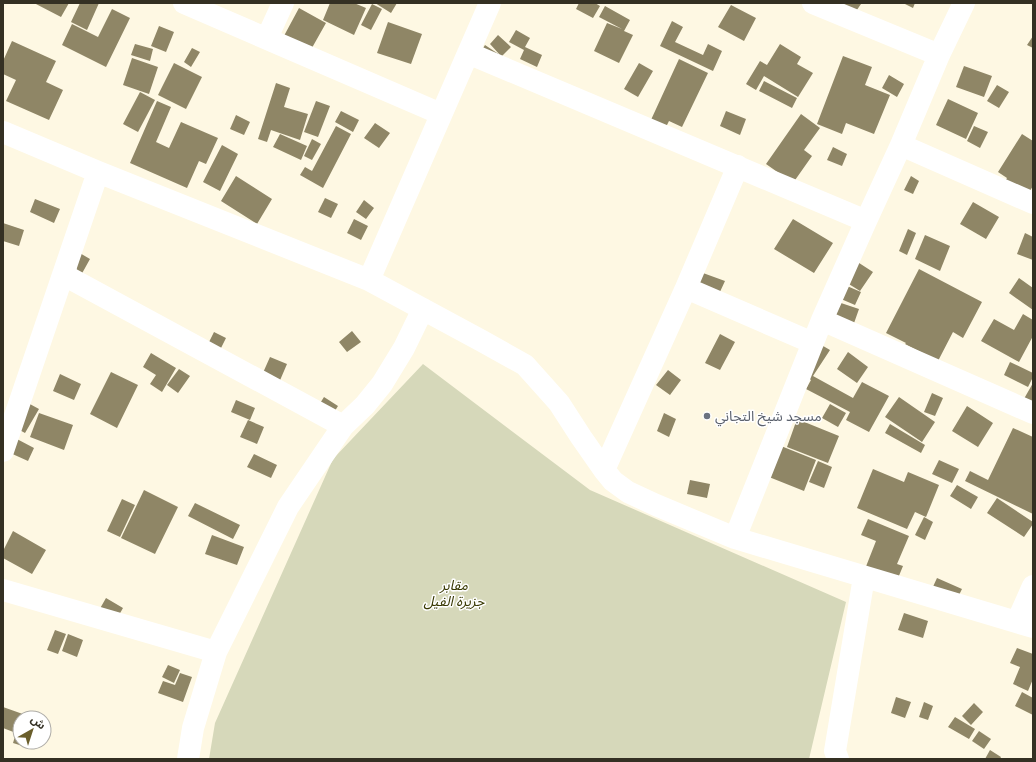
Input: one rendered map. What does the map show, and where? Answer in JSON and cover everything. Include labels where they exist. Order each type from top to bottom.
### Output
[{"type":"street","points":[[184,3],[441,114]]},
{"type":"street","points":[[267,38],[283,3]]},
{"type":"street","points":[[369,280],[490,3]]},
{"type":"street","points":[[813,3],[939,55]]},
{"type":"street","points":[[734,538],[822,320],[901,145],[939,55],[964,3]]},
{"type":"street","points":[[468,53],[866,221]]},
{"type":"street","points":[[3,132],[98,172],[369,280],[525,365],[559,403],[581,437],[613,481],[628,492],[656,506],[734,538],[1025,625],[1033,586]]},
{"type":"street","points":[[901,145],[1033,203]]},
{"type":"street","points":[[604,470],[686,288],[738,166]]},
{"type":"street","points":[[3,451],[98,172]]},
{"type":"street","points":[[64,275],[343,426]]},
{"type":"street","points":[[686,288],[813,343]]},
{"type":"street","points":[[188,759],[193,728],[216,652],[288,507],[343,426],[365,405],[382,384],[404,348],[422,309]]},
{"type":"street","points":[[822,320],[1033,413]]},
{"type":"street","points":[[838,759],[835,751],[864,577]]},
{"type":"street","points":[[3,590],[216,652]]},
{"type":"green space","name":"مقابر جزيرة الفيل","points":[[423,364],[590,490],[846,602],[809,759],[209,759],[215,723],[333,459]]},
{"type":"building","points":[[34,3],[69,3],[61,17]]},
{"type":"building","points":[[80,3],[99,3],[87,30],[71,22]]},
{"type":"building","points":[[330,3],[354,3],[366,8],[354,35],[323,20]]},
{"type":"building","points":[[375,3],[397,3],[391,13]]},
{"type":"building","points":[[579,3],[595,3],[600,6],[593,18],[576,9]]},
{"type":"building","points":[[837,3],[860,3],[861,4],[848,23]]},
{"type":"building","points":[[903,3],[915,3],[913,8]]},
{"type":"building","points":[[372,4],[382,9],[371,30],[361,25]]},
{"type":"building","points":[[731,5],[756,18],[744,41],[718,27]]},
{"type":"building","points":[[605,6],[630,20],[624,31],[633,35],[619,63],[594,51],[607,23],[622,29],[599,17]]},
{"type":"building","points":[[299,8],[326,23],[304,62],[278,47]]},
{"type":"building","points":[[112,9],[130,18],[106,67],[62,45],[72,24],[98,37]]},
{"type":"building","points":[[672,21],[683,27],[675,42],[703,55],[708,44],[722,51],[713,71],[660,46]]},
{"type":"building","points":[[388,22],[422,34],[411,64],[377,53]]},
{"type":"building","points":[[159,26],[174,32],[166,52],[151,46]]},
{"type":"building","points":[[516,30],[530,38],[525,47],[542,55],[537,67],[520,59],[524,50],[509,42]]},
{"type":"building","points":[[498,35],[511,47],[502,56],[479,55],[485,45],[500,55],[490,44]]},
{"type":"building","points":[[1033,36],[1033,48],[1027,45]]},
{"type":"building","points":[[12,41],[56,61],[46,82],[63,90],[49,120],[6,101],[16,80],[3,74],[3,61]]},
{"type":"building","points":[[135,44],[153,49],[150,61],[131,55]]},
{"type":"building","points":[[780,44],[801,57],[797,64],[813,73],[798,97],[764,76],[756,90],[746,84],[760,61],[767,65]]},
{"type":"building","points":[[192,48],[200,52],[191,67],[184,62]]},
{"type":"building","points":[[843,56],[872,67],[865,85],[890,95],[874,134],[846,123],[842,134],[817,124]]},
{"type":"building","points":[[132,58],[158,67],[149,94],[123,85]]},
{"type":"building","points":[[679,59],[708,73],[682,127],[669,121],[665,129],[650,122]]},
{"type":"building","points":[[174,63],[202,77],[186,109],[158,95]]},
{"type":"building","points":[[639,63],[653,71],[638,97],[624,89]]},
{"type":"building","points":[[964,66],[992,76],[984,97],[956,87]]},
{"type":"building","points":[[889,75],[904,84],[897,97],[882,88]]},
{"type":"building","points":[[764,81],[797,98],[792,108],[759,91]]},
{"type":"building","points":[[276,83],[290,88],[284,107],[308,114],[300,140],[271,130],[267,142],[258,139]]},
{"type":"building","points":[[997,85],[1009,92],[999,108],[987,101]]},
{"type":"building","points":[[140,92],[155,100],[138,132],[123,124]]},
{"type":"building","points":[[948,99],[978,113],[966,139],[936,125]]},
{"type":"building","points":[[157,101],[171,107],[156,142],[169,148],[181,122],[218,138],[206,164],[199,161],[187,188],[130,163]]},
{"type":"building","points":[[316,101],[330,106],[318,137],[304,132]]},
{"type":"building","points":[[341,111],[359,120],[353,132],[335,122]]},
{"type":"building","points":[[726,111],[746,119],[740,135],[720,126]]},
{"type":"building","points":[[801,114],[820,128],[804,150],[812,156],[793,183],[766,164]]},
{"type":"building","points":[[236,115],[250,122],[244,135],[230,129]]},
{"type":"building","points":[[375,123],[390,133],[379,148],[364,138]]},
{"type":"building","points":[[336,126],[351,134],[323,188],[300,175],[305,167],[312,171]]},
{"type":"building","points":[[974,126],[988,132],[980,148],[967,141]]},
{"type":"building","points":[[280,134],[307,146],[301,160],[273,147]]},
{"type":"building","points":[[1022,134],[1033,141],[1033,186],[1021,205],[999,191],[1007,178],[998,172]]},
{"type":"building","points":[[312,139],[321,144],[312,160],[304,156]]},
{"type":"building","points":[[222,145],[238,154],[220,191],[203,182]]},
{"type":"building","points":[[833,147],[847,154],[842,166],[827,160]]},
{"type":"building","points":[[236,176],[272,199],[257,224],[221,201]]},
{"type":"building","points":[[911,176],[919,181],[913,194],[904,190]]},
{"type":"building","points":[[325,198],[338,204],[331,218],[318,212]]},
{"type":"building","points":[[35,199],[60,209],[54,223],[30,212]]},
{"type":"building","points":[[364,200],[374,208],[366,219],[356,212]]},
{"type":"building","points":[[973,202],[999,217],[986,239],[960,224]]},
{"type":"building","points":[[354,219],[368,226],[361,240],[347,233]]},
{"type":"building","points":[[793,219],[833,243],[814,273],[774,249]]},
{"type":"building","points":[[3,223],[24,230],[19,246],[3,241]]},
{"type":"building","points":[[908,229],[916,233],[907,255],[899,251]]},
{"type":"building","points":[[1025,233],[1033,237],[1033,260],[1017,254]]},
{"type":"building","points":[[925,235],[950,246],[940,271],[915,259]]},
{"type":"building","points":[[78,252],[90,259],[75,286]]},
{"type":"building","points":[[856,261],[873,272],[860,291],[844,281]]},
{"type":"building","points":[[919,269],[982,302],[963,338],[953,332],[938,361],[886,333]]},
{"type":"building","points":[[703,273],[725,281],[719,294],[698,287]]},
{"type":"building","points":[[1019,278],[1033,288],[1033,310],[1009,293]]},
{"type":"building","points":[[847,286],[861,292],[855,305],[841,299]]},
{"type":"building","points":[[838,302],[859,309],[853,326],[832,320]]},
{"type":"building","points":[[1023,314],[1033,320],[1033,336],[1019,362],[981,341],[994,319],[1014,330]]},
{"type":"building","points":[[352,331],[361,342],[347,352],[339,342]]},
{"type":"building","points":[[214,332],[226,338],[220,350],[208,344]]},
{"type":"building","points":[[720,334],[735,342],[720,370],[705,363]]},
{"type":"building","points":[[818,343],[830,350],[813,376],[853,398],[862,382],[889,396],[869,432],[846,420],[850,412],[806,389],[811,380],[800,372]]},
{"type":"building","points":[[848,352],[868,367],[857,383],[837,369]]},
{"type":"building","points":[[151,353],[176,368],[162,392],[150,384],[156,375],[143,367]]},
{"type":"building","points":[[270,357],[287,364],[275,392],[258,384]]},
{"type":"building","points":[[1010,362],[1033,373],[1033,377],[1028,387],[1004,375]]},
{"type":"building","points":[[179,369],[190,376],[178,393],[167,385]]},
{"type":"building","points":[[668,370],[681,380],[670,395],[656,385]]},
{"type":"building","points":[[111,372],[138,385],[117,428],[90,414]]},
{"type":"building","points":[[60,374],[81,384],[74,400],[53,391]]},
{"type":"building","points":[[1033,383],[1033,410],[1021,404]]},
{"type":"building","points":[[932,393],[943,398],[935,416],[924,412]]},
{"type":"building","points":[[324,397],[338,406],[331,417],[317,408]]},
{"type":"building","points":[[899,397],[935,422],[922,442],[885,417]]},
{"type":"building","points":[[236,400],[255,408],[250,420],[231,412]]},
{"type":"building","points":[[28,403],[39,409],[25,433],[14,427]]},
{"type":"building","points":[[830,404],[846,413],[838,427],[822,418]]},
{"type":"building","points":[[967,406],[993,423],[978,447],[952,431]]},
{"type":"building","points":[[39,413],[73,425],[64,450],[30,437]]},
{"type":"building","points":[[664,413],[676,419],[669,437],[657,431]]},
{"type":"building","points":[[797,419],[839,436],[828,463],[787,447]]},
{"type":"building","points":[[248,420],[264,427],[257,444],[240,437]]},
{"type":"building","points":[[890,424],[925,445],[921,453],[885,433]]},
{"type":"building","points":[[1013,428],[1033,437],[1033,514],[965,481],[970,471],[988,480]]},
{"type":"building","points":[[15,438],[34,448],[28,461],[8,452]]},
{"type":"building","points":[[781,446],[816,460],[804,491],[769,477]]},
{"type":"building","points":[[254,454],[277,465],[271,478],[247,467]]},
{"type":"building","points":[[939,460],[959,469],[952,483],[932,474]]},
{"type":"building","points":[[818,461],[832,467],[824,488],[809,482]]},
{"type":"building","points":[[873,469],[904,482],[908,472],[939,485],[926,517],[915,512],[907,529],[857,508]]},
{"type":"building","points":[[690,480],[710,484],[707,498],[687,494]]},
{"type":"building","points":[[957,485],[978,497],[971,509],[950,496]]},
{"type":"building","points":[[144,490],[178,507],[155,554],[121,538]]},
{"type":"building","points":[[997,498],[1033,522],[1024,537],[987,513]]},
{"type":"building","points":[[122,499],[135,505],[120,537],[107,531]]},
{"type":"building","points":[[195,503],[240,525],[233,539],[188,516]]},
{"type":"building","points":[[924,517],[933,522],[925,540],[915,535]]},
{"type":"building","points":[[868,519],[909,536],[897,564],[903,566],[896,583],[865,569],[876,541],[861,535]]},
{"type":"building","points":[[13,531],[46,550],[32,574],[3,558],[3,551]]},
{"type":"building","points":[[212,535],[244,547],[237,565],[205,554]]},
{"type":"building","points":[[937,578],[962,589],[956,601],[931,591]]},
{"type":"building","points":[[106,598],[123,608],[115,622],[98,612]]},
{"type":"building","points":[[904,613],[928,621],[923,638],[898,630]]},
{"type":"building","points":[[55,630],[66,634],[58,654],[47,650]]},
{"type":"building","points":[[68,634],[83,640],[77,657],[62,651]]},
{"type":"building","points":[[1017,648],[1033,654],[1033,679],[1028,691],[1013,684],[1020,667],[1010,663]]},
{"type":"building","points":[[168,665],[180,670],[174,683],[162,677]]},
{"type":"building","points":[[180,673],[192,677],[183,702],[158,693],[163,681],[175,685]]},
{"type":"building","points":[[1022,692],[1033,698],[1033,715],[1015,706]]},
{"type":"building","points":[[896,697],[911,702],[905,718],[891,713]]},
{"type":"building","points":[[924,702],[933,706],[928,720],[919,717]]},
{"type":"building","points":[[974,703],[983,712],[971,725],[962,716]]},
{"type":"building","points":[[3,707],[12,710],[12,731],[3,728]]},
{"type":"building","points":[[955,717],[975,729],[969,739],[948,727]]},
{"type":"building","points":[[979,731],[991,739],[984,749],[972,741]]},
{"type":"building","points":[[990,750],[1001,757],[1000,759],[985,759]]},
{"type":"place","name":"مسجد شيخ التجاني","points":[[707,416]]}]
